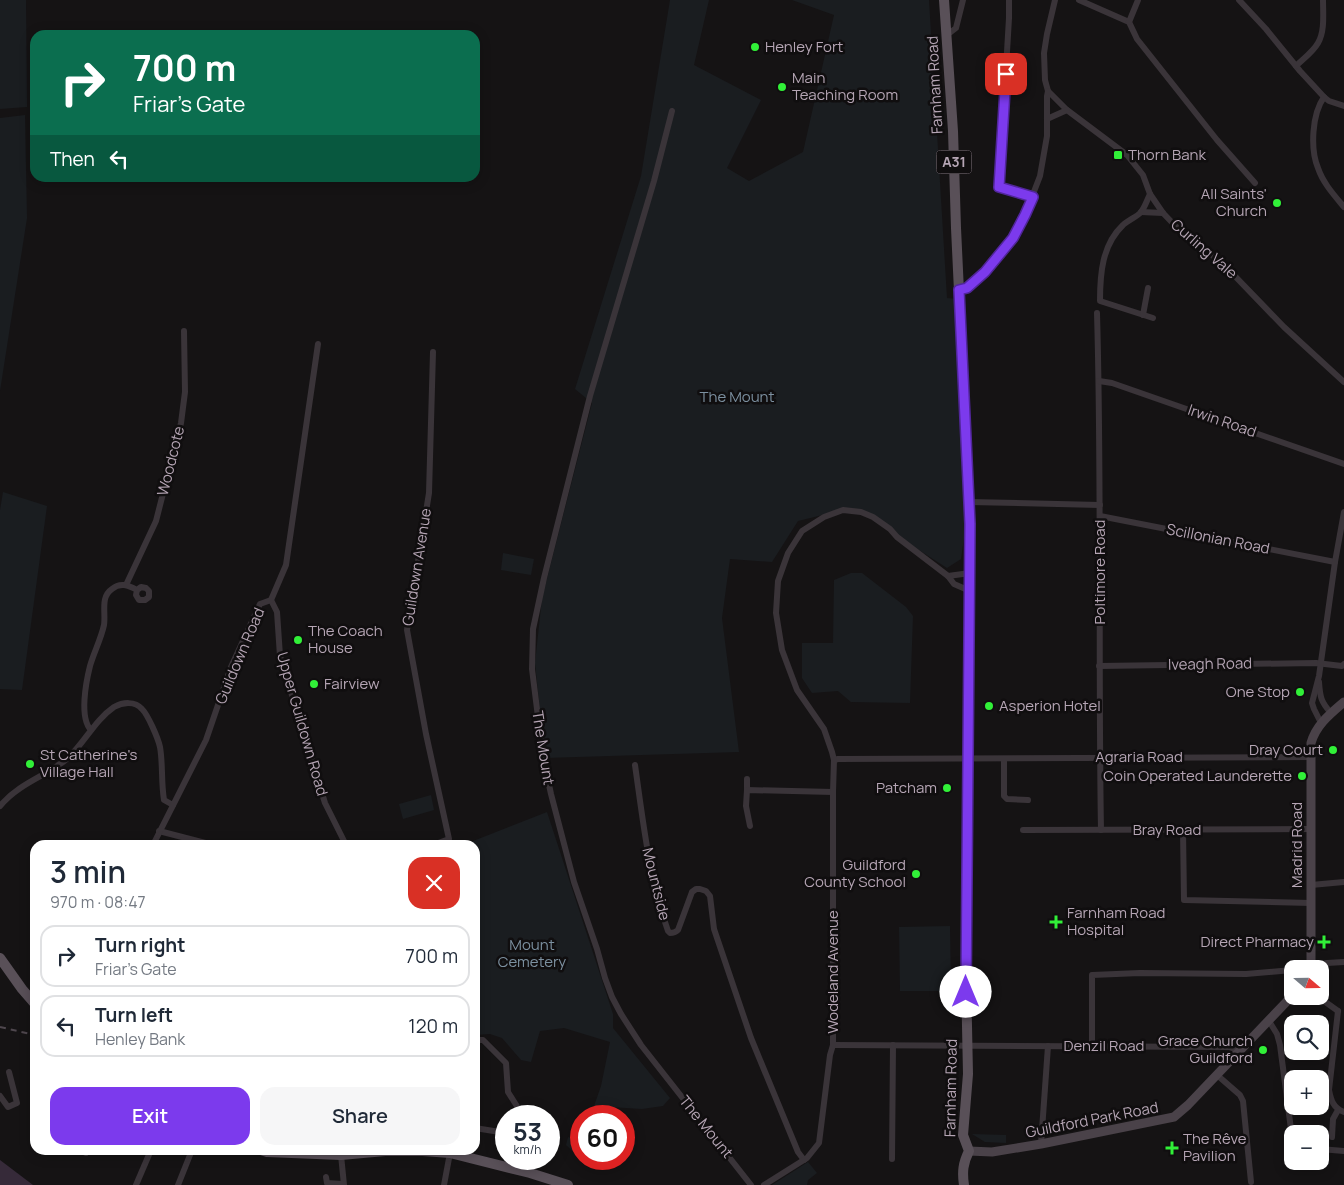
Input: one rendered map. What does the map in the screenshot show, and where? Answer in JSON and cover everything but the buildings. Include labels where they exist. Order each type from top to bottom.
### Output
[{"type":"main road","name":"Farnham Road","points":[[944,0],[953,131],[970,524],[966,978],[968,1074],[963,1136],[969,1151],[963,1165],[964,1184]]},
{"type":"main road","points":[[0,958],[30,998]]},
{"type":"main road","points":[[458,1155],[530,1173],[568,1185]]},
{"type":"street","points":[[947,35],[956,28],[964,0]]},
{"type":"street","points":[[1009,0],[999,187],[1033,197]]},
{"type":"street","points":[[959,290],[967,288],[985,272],[1013,238],[1033,197],[1040,176],[1047,136],[1048,91],[1045,80],[1044,53],[1046,34],[1055,0]]},
{"type":"street","points":[[1078,0],[1129,22],[1137,39],[1217,140],[1254,183]]},
{"type":"street","points":[[1129,22],[1138,0]]},
{"type":"street","points":[[1239,0],[1324,97],[1328,101],[1344,106]]},
{"type":"street","points":[[1296,66],[1317,45],[1321,37],[1323,30],[1323,0]]},
{"type":"street","name":"Curling Vale","points":[[1048,91],[1067,110],[1128,155],[1143,175],[1150,194],[1163,213],[1184,235],[1211,254],[1230,271],[1284,327],[1344,382]]},
{"type":"street","points":[[1324,97],[1316,116],[1314,154],[1318,171],[1344,207]]},
{"type":"street","points":[[1047,119],[1067,110]]},
{"type":"street","name":"The Mount","points":[[672,111],[654,181],[590,396],[544,578],[533,629],[532,669],[543,757],[553,802],[572,876],[612,997],[641,1045],[751,1185]]},
{"type":"street","points":[[1150,194],[1141,212],[1122,226],[1112,239],[1102,265],[1100,301],[1153,318]]},
{"type":"street","points":[[1141,212],[1163,213]]},
{"type":"street","points":[[1143,315],[1148,288]]},
{"type":"street","name":"Poltimore Road","points":[[1096,313],[1099,381],[1101,830]]},
{"type":"street","name":"Woodcote","points":[[126,585],[156,521],[181,423],[185,392],[184,331]]},
{"type":"street","name":"Guildown Road","points":[[155,840],[206,740],[231,667],[260,604],[271,600],[286,565],[318,344]]},
{"type":"street","name":"Guildown Avenue","points":[[433,352],[429,493],[407,630],[426,734],[449,839],[446,840]]},
{"type":"street","name":"Irwin Road","points":[[1099,381],[1112,383],[1344,464]]},
{"type":"street","points":[[969,502],[1100,505]]},
{"type":"street","name":"Wodeland Avenue","points":[[764,1185],[811,1155],[819,1143],[830,1055],[833,1045],[834,760],[824,729],[797,690],[782,650],[776,613],[778,581],[788,552],[802,531],[824,517],[843,510],[861,512],[873,517],[890,529],[897,537],[948,576],[954,584],[970,591]]},
{"type":"street","points":[[1321,723],[1312,703],[1319,676],[1344,512]]},
{"type":"street","name":"Scillonian Road","points":[[1100,516],[1336,562]]},
{"type":"street","points":[[948,576],[970,573]]},
{"type":"street","points":[[92,730],[87,726],[85,718],[85,694],[90,667],[104,624],[104,598],[110,589],[119,585],[126,585],[137,590]]},
{"type":"street","name":"Upper Guildown Road","points":[[271,600],[277,612],[280,656],[285,673],[326,803],[344,840]]},
{"type":"street","name":"Iveagh Road","points":[[1099,666],[1321,664],[1342,666],[1344,664]]},
{"type":"street","points":[[1319,676],[1320,698],[1331,712]]},
{"type":"street","points":[[0,806],[20,788],[66,760],[113,708],[122,702],[134,704],[142,708],[157,734],[160,746],[164,800],[172,805]]},
{"type":"street","name":"Madrid Road","points":[[1311,960],[1311,743],[1312,736],[1321,723],[1344,702]]},
{"type":"street","name":"Agraria Road","points":[[834,760],[1310,757]]},
{"type":"street","points":[[1004,759],[1004,796],[1007,799],[1028,800]]},
{"type":"street","name":"Mountside","points":[[635,765],[645,839],[658,904],[668,931],[673,933],[678,930],[692,892],[700,889],[708,893],[714,929],[750,1038],[798,1152],[804,1160]]},
{"type":"street","points":[[747,778],[746,806],[750,826]]},
{"type":"street","points":[[747,790],[833,792]]},
{"type":"street","name":"Bray Road","points":[[1023,830],[1311,829]]},
{"type":"street","points":[[1183,830],[1184,900],[1311,903]]},
{"type":"street","points":[[159,831],[194,840]]},
{"type":"street","points":[[1311,885],[1344,882]]},
{"type":"street","points":[[1329,963],[1344,962]]},
{"type":"street","points":[[1092,1046],[1092,975],[1140,973],[1246,974],[1284,971]]},
{"type":"street","points":[[1329,1002],[1341,1009],[1329,1090],[1331,1102],[1341,1111],[1333,1119],[1332,1137]]},
{"type":"street","name":"Guildford Park Road","points":[[969,1151],[992,1152],[1174,1118],[1284,1005]]},
{"type":"street","points":[[1269,1021],[1278,1034],[1290,1125]]},
{"type":"street","points":[[480,1040],[506,1063],[508,1092],[516,1105]]},
{"type":"street","name":"Denzil Road","points":[[833,1045],[1229,1047],[1238,1052]]},
{"type":"street","points":[[892,1159],[893,1045]]},
{"type":"street","points":[[1041,1144],[1048,1046]]},
{"type":"street","points":[[0,1096],[8,1107],[17,1103],[9,1072]]},
{"type":"street","points":[[1217,1075],[1240,1095],[1243,1101],[1251,1182]]},
{"type":"street","points":[[480,1129],[495,1131]]},
{"type":"street","points":[[1329,1150],[1344,1151]]},
{"type":"street","points":[[136,1185],[149,1155]]},
{"type":"street","points":[[178,1185],[190,1155]]},
{"type":"street","points":[[326,1177],[327,1183],[343,1184],[341,1155]]},
{"type":"street","points":[[444,1185],[450,1155]]},
{"type":"green space","points":[[0,0],[26,0],[27,107],[0,109]]},
{"type":"green space","name":"The Mount","points":[[670,0],[709,0],[694,65],[761,100],[727,168],[749,181],[803,152],[834,15],[792,0],[929,0],[947,298],[958,299],[966,524],[961,559],[947,568],[897,536],[873,517],[843,510],[798,521],[772,562],[730,559],[722,618],[739,752],[545,758],[535,663],[542,598],[592,403],[575,389],[641,176]]},
{"type":"green space","points":[[25,115],[27,218],[0,391],[0,118]]},
{"type":"green space","points":[[3,492],[47,506],[22,690],[0,689],[0,510]]},
{"type":"green space","points":[[503,553],[534,559],[531,575],[501,570]]},
{"type":"green space","points":[[851,573],[862,573],[906,607],[913,616],[910,703],[851,702],[838,691],[812,693],[802,678],[802,643],[833,643],[834,580]]},
{"type":"green space","points":[[431,795],[434,810],[403,819],[399,804]]},
{"type":"green space","name":"Mount Cemetery","points":[[547,812],[613,1014],[613,1028],[670,1098],[663,1106],[642,1109],[635,1109],[635,1105],[594,1105],[601,1086],[610,1042],[564,1028],[540,1031],[531,1062],[521,1060],[502,1038],[490,1034],[480,1035],[480,840],[476,840]]},
{"type":"green space","points":[[950,926],[951,991],[900,991],[899,927]]},
{"type":"green space","points":[[972,1134],[1006,1135],[1006,1143],[985,1142]]},
{"type":"green space","points":[[568,1137],[570,1138],[570,1149],[566,1145]]},
{"type":"green space","points":[[808,1162],[817,1173],[808,1180],[807,1185],[772,1185]]},
{"type":"shaded area","points":[[0,1160],[33,1185],[0,1185]]},
{"type":"railway","points":[[0,1027],[30,1034]]},
{"type":"place","name":"Henley Fort","points":[[755,47]]},
{"type":"place","name":"Main Teaching Room","points":[[782,87]]},
{"type":"place","name":"Thorn Bank","points":[[1118,155]]},
{"type":"place","name":"All Saints' Church","points":[[1277,203]]},
{"type":"place","name":"The Coach House","points":[[298,640]]},
{"type":"place","name":"Fairview","points":[[314,684]]},
{"type":"place","name":"One Stop","points":[[1300,692]]},
{"type":"place","name":"Asperion Hotel","points":[[989,706]]},
{"type":"place","name":"Dray Court","points":[[1333,750]]},
{"type":"place","name":"St Catherine's Village Hall","points":[[30,764]]},
{"type":"place","name":"Coin Operated Launderette","points":[[1302,776]]},
{"type":"place","name":"Patcham","points":[[947,788]]},
{"type":"place","name":"Guildford County School","points":[[916,874]]},
{"type":"place","name":"Farnham Road Hospital","points":[[1056,922]]},
{"type":"place","name":"Direct Pharmacy","points":[[1324,942]]},
{"type":"place","name":"Grace Church Guildford","points":[[1263,1050]]},
{"type":"place","name":"The Rêve Pavilion","points":[[1172,1148]]},
{"type":"route","points":[[966,992],[970,524],[959,290],[967,288],[985,272],[1013,238],[1033,197],[999,187],[1006,74]]}]
